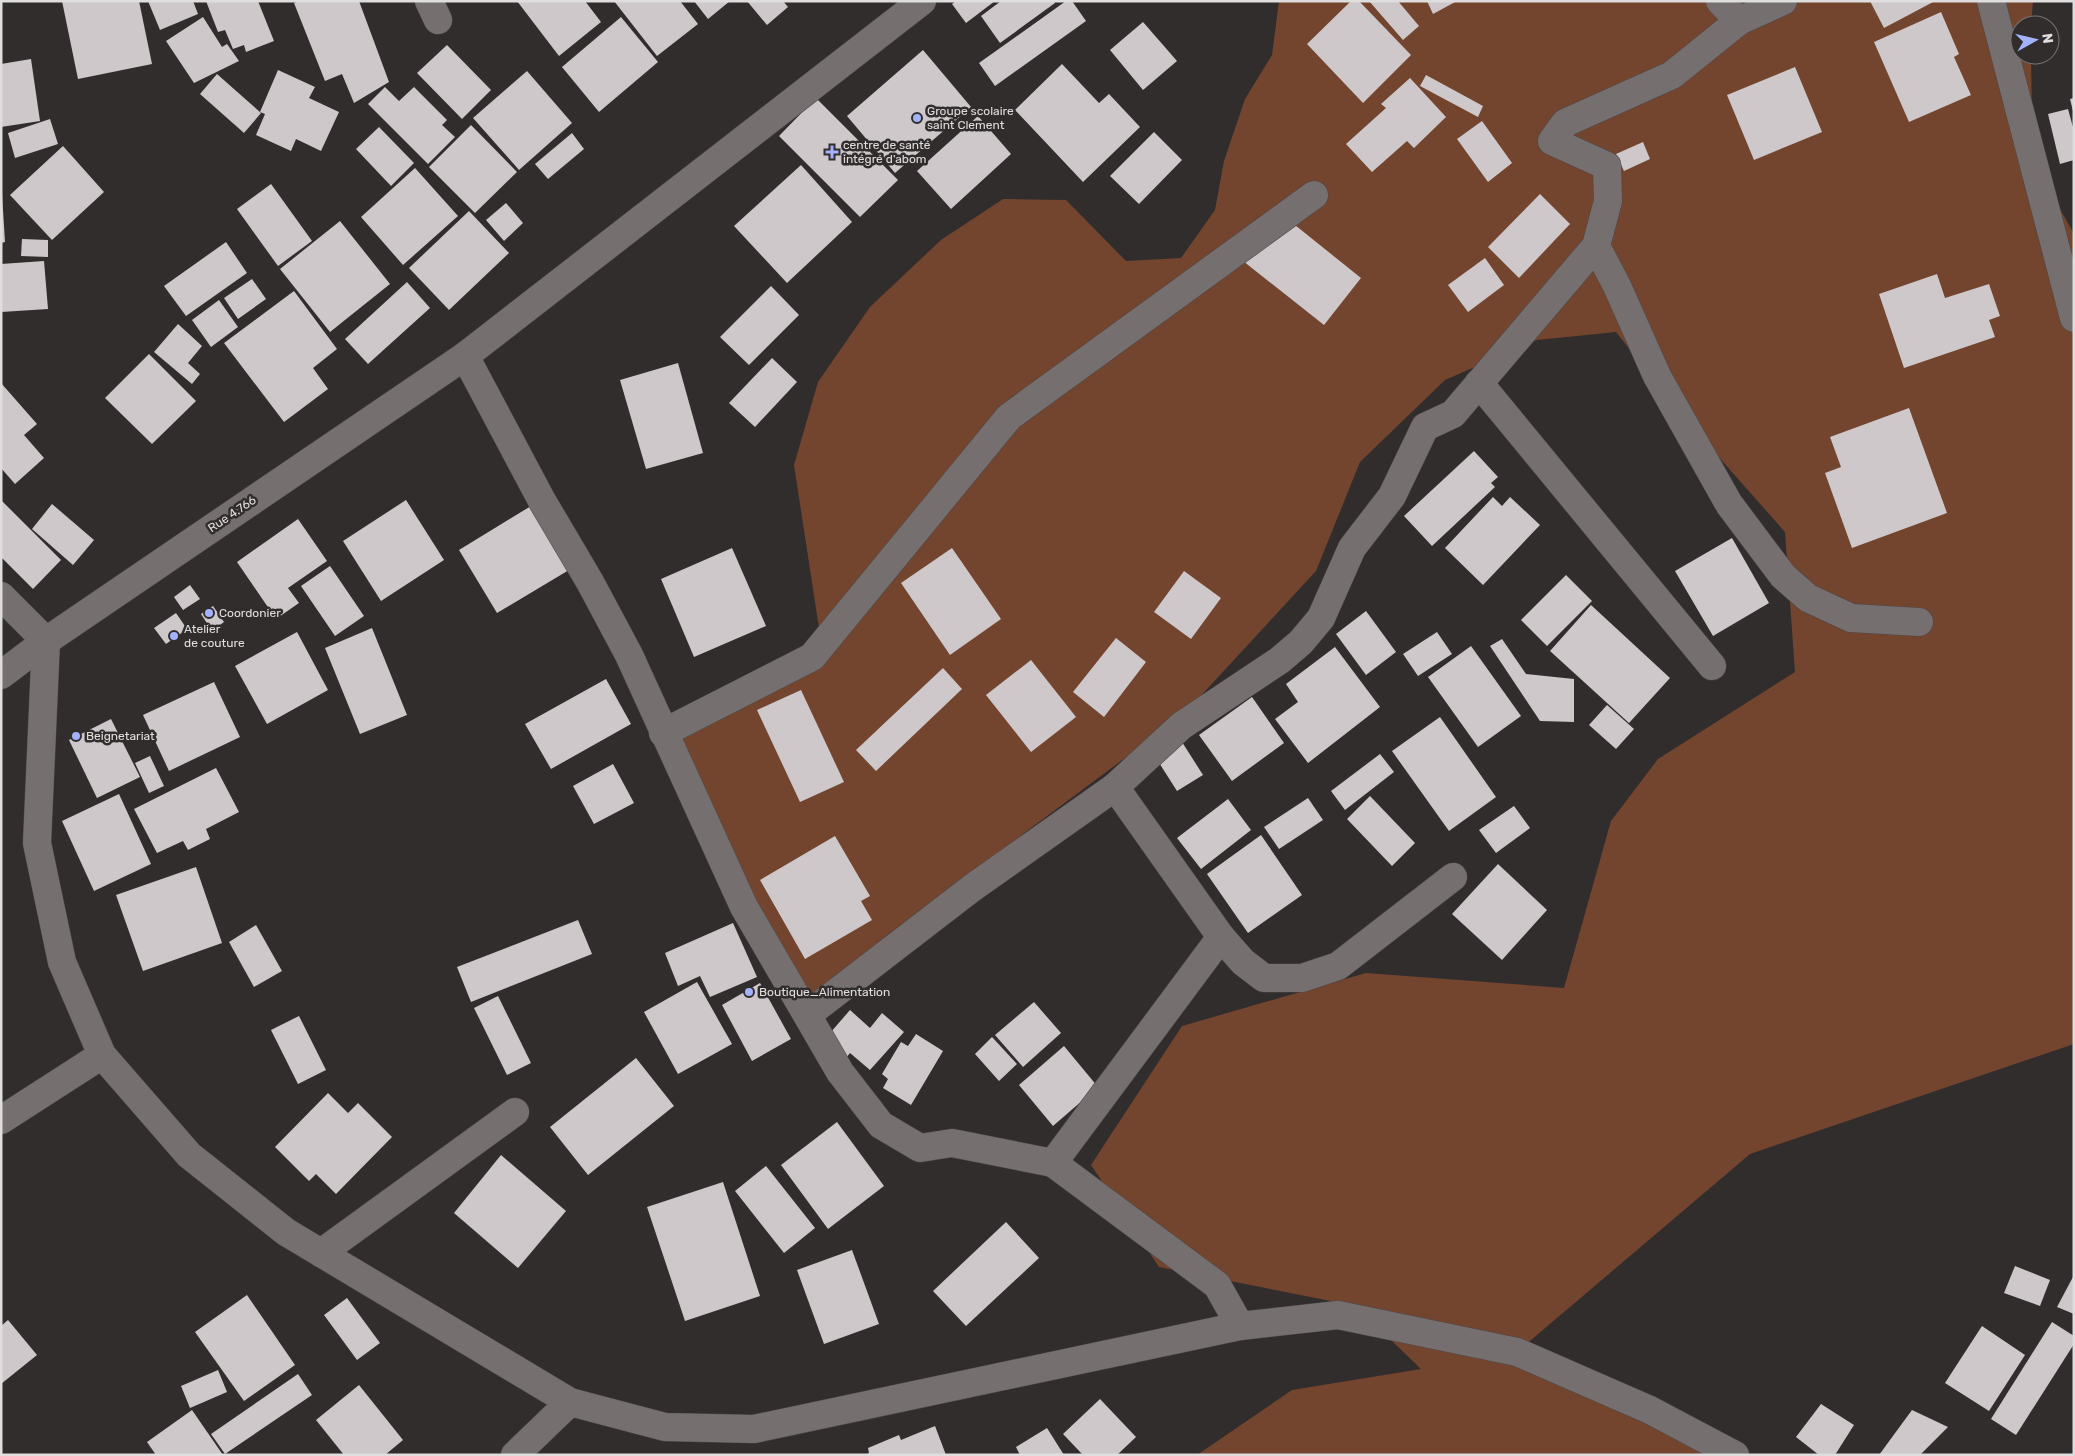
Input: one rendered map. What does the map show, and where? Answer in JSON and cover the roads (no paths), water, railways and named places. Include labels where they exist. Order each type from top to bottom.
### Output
[{"type":"street","name":"Rue 4.766","points":[[1,675],[46,641],[465,356],[922,1]]},
{"type":"street","points":[[1720,1],[1739,21]]},
{"type":"street","points":[[807,1015],[972,888],[1115,787],[1181,726],[1280,660],[1302,642],[1321,618],[1352,548],[1392,496],[1425,427],[1453,414],[1596,246],[1608,201],[1607,166],[1552,140],[1565,123],[1672,75],[1739,21],[1783,1]]},
{"type":"street","points":[[1991,1],[2074,318]]},
{"type":"street","points":[[663,732],[812,657],[1008,417],[1314,195]]},
{"type":"street","points":[[1596,246],[1617,286],[1657,376],[1729,504],[1783,576],[1808,598],[1851,618],[1919,622]]},
{"type":"street","points":[[465,356],[541,499],[590,582],[629,655],[744,907],[840,1072],[881,1125],[920,1148],[952,1143],[1053,1162],[1217,1285],[1240,1326]]},
{"type":"street","points":[[1479,383],[1712,666]]},
{"type":"street","points":[[1,596],[46,641],[37,843],[62,962],[102,1055],[189,1155],[286,1232],[570,1402],[665,1427],[754,1429],[1240,1326],[1338,1315],[1517,1352],[1650,1410],[1735,1455]]},
{"type":"street","points":[[1115,787],[1221,937],[1242,962],[1264,978],[1302,978],[1338,966],[1453,877]]},
{"type":"street","points":[[1053,1162],[1221,937]]},
{"type":"street","points":[[1,1120],[102,1055]]},
{"type":"street","points":[[321,1253],[514,1112]]},
{"type":"street","points":[[515,1455],[570,1402]]},
{"type":"place","name":"Groupe scolaire saint Clement","points":[[917,118]]},
{"type":"place","name":"centre de santé intégré d'abom","points":[[832,152]]},
{"type":"place","name":"Coordonier","points":[[209,613]]},
{"type":"place","name":"Atelier de couture","points":[[174,636]]},
{"type":"place","name":"Beignetariat","points":[[76,736]]},
{"type":"place","name":"Boutique_Alimentation","points":[[749,992]]}]
